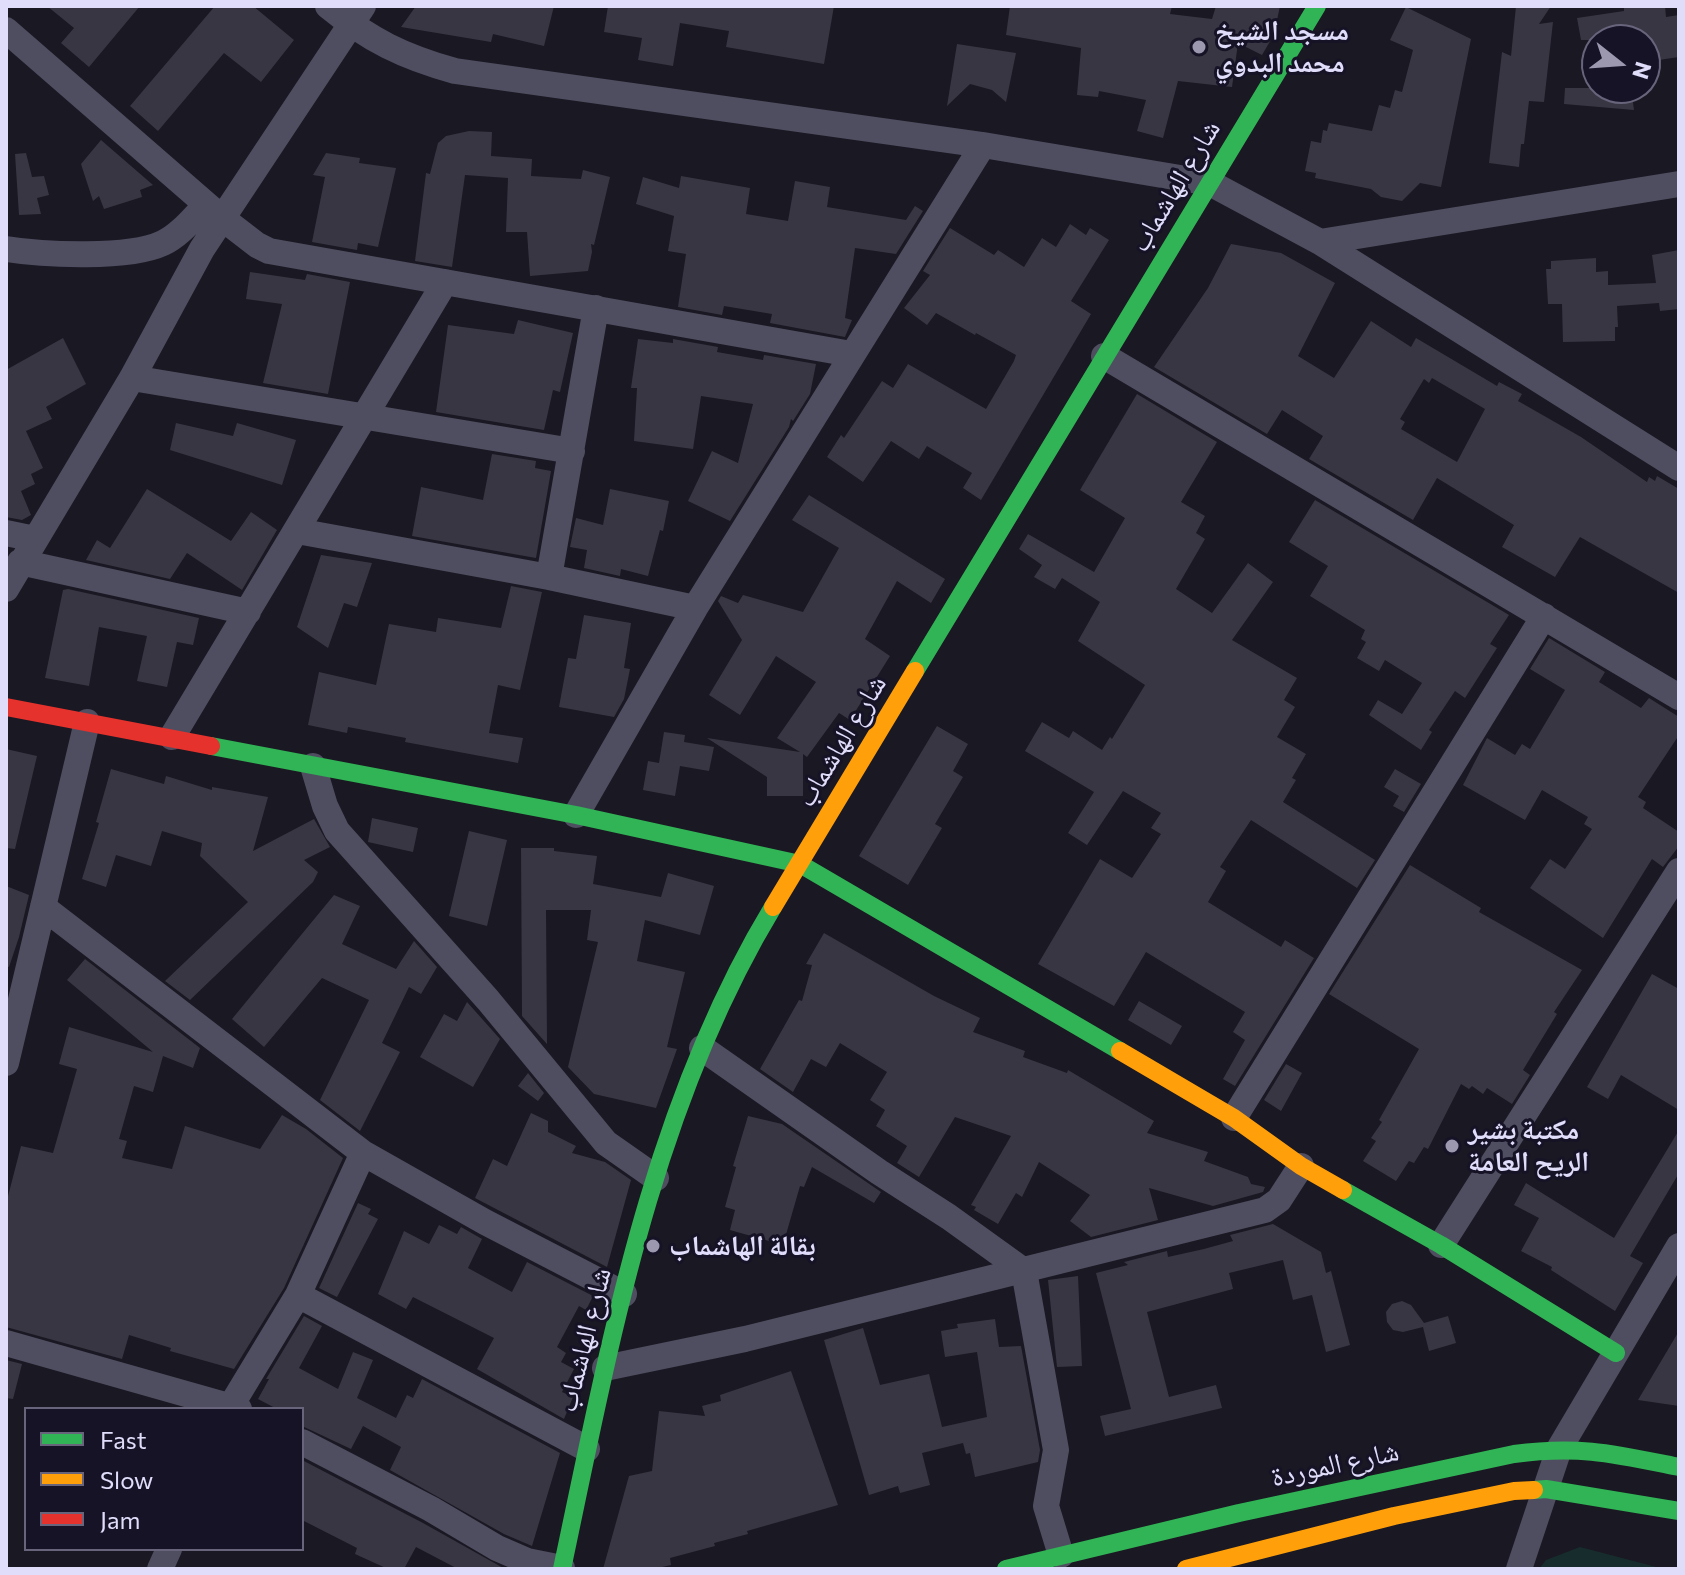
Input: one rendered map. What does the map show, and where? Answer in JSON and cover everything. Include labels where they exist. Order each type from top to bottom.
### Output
[{"type":"street","points":[[328,6],[357,15],[413,59],[455,71],[983,145],[1210,183],[1320,242],[1679,468]]},
{"type":"street","name":"شارع الهاشماب","points":[[562,1568],[605,1368],[656,1178],[702,1048],[742,958],[1317,6]]},
{"type":"street","points":[[6,589],[132,378],[214,212],[357,15]]},
{"type":"street","points":[[6,30],[214,212],[269,251],[851,354]]},
{"type":"street","points":[[576,815],[695,608],[983,145]]},
{"type":"street","points":[[1320,242],[1679,184]]},
{"type":"street","points":[[6,249],[41,254],[140,249],[163,243],[214,212]]},
{"type":"street","points":[[172,737],[445,282]]},
{"type":"street","points":[[549,577],[596,308]]},
{"type":"street","points":[[1104,356],[1679,697]]},
{"type":"street","points":[[132,378],[572,451]]},
{"type":"street","points":[[297,531],[549,577],[695,608]]},
{"type":"street","points":[[6,533],[35,539]]},
{"type":"street","points":[[20,562],[248,612]]},
{"type":"street","points":[[1234,1118],[1544,616]]},
{"type":"street","points":[[6,707],[576,815],[800,864],[1234,1118],[1301,1166],[1441,1245],[1616,1353]]},
{"type":"street","points":[[6,1063],[87,722]]},
{"type":"street","points":[[313,766],[325,806],[337,831],[488,1000],[606,1143],[656,1178]]},
{"type":"street","points":[[1441,1245],[1679,871]]},
{"type":"street","points":[[43,907],[363,1153],[485,1222],[624,1294]]},
{"type":"street","points":[[702,1048],[1024,1271],[1056,1450],[1046,1506],[1061,1555]]},
{"type":"street","points":[[234,1407],[298,1295],[363,1153]]},
{"type":"street","points":[[605,1368],[745,1339],[1265,1210],[1279,1200],[1301,1166]]},
{"type":"street","points":[[1519,1569],[1559,1449],[1679,1246]]},
{"type":"street","points":[[298,1295],[587,1449]]},
{"type":"street","points":[[6,1343],[230,1407]]},
{"type":"street","points":[[304,1443],[431,1509],[497,1548],[527,1561],[562,1568]]},
{"type":"street","name":"شارع الموردة","points":[[1006,1569],[1061,1555],[1113,1548],[1313,1496],[1559,1449],[1592,1451],[1679,1467]]},
{"type":"street","points":[[1186,1569],[1476,1498],[1546,1489],[1679,1511]]},
{"type":"green space","points":[[1580,1547],[1664,1569],[1539,1569],[1546,1560]]},
{"type":"building","points":[[47,6],[140,6],[89,67],[61,43],[74,28]]},
{"type":"building","points":[[215,6],[253,6],[294,40],[261,82],[224,53],[158,131],[130,106]]},
{"type":"building","points":[[416,6],[554,6],[544,46],[493,34],[491,42],[401,27]]},
{"type":"building","points":[[608,6],[834,6],[824,64],[726,47],[729,31],[680,23],[673,66],[638,60],[642,38],[604,32]]},
{"type":"building","points":[[1010,6],[1172,6],[1170,14],[1212,19],[1216,6],[1280,6],[1276,25],[1279,26],[1262,55],[1238,43],[1232,87],[1178,81],[1163,138],[1137,131],[1146,100],[1099,91],[1098,97],[1077,95],[1081,48],[1006,35]]},
{"type":"building","points":[[1516,6],[1551,6],[1539,24],[1553,22],[1544,102],[1529,101],[1519,167],[1489,163],[1502,52],[1511,56]]},
{"type":"building","points":[[1624,6],[1665,6],[1666,17],[1679,15],[1679,57],[1661,60],[1661,24],[1581,24],[1581,40],[1577,18],[1624,11]]},
{"type":"building","points":[[1406,7],[1471,39],[1441,187],[1420,183],[1402,201],[1381,197],[1371,189],[1315,178],[1316,173],[1305,171],[1311,141],[1321,143],[1323,130],[1327,131],[1329,123],[1372,131],[1379,105],[1390,108],[1395,90],[1402,92],[1413,50],[1390,40]]},
{"type":"building","points":[[957,44],[1016,53],[1006,102],[992,90],[970,84],[947,106]]},
{"type":"building","points":[[1565,88],[1581,88],[1581,104],[1633,104],[1634,110],[1564,104]]},
{"type":"building","points":[[469,131],[492,132],[491,156],[532,159],[531,176],[581,179],[583,170],[610,177],[594,245],[591,244],[588,271],[530,276],[527,232],[506,232],[508,178],[465,175],[452,267],[415,261],[426,173],[430,174],[438,143],[446,136]]},
{"type":"building","points":[[101,140],[153,185],[140,190],[142,197],[104,209],[99,196],[93,201],[81,164]]},
{"type":"building","points":[[26,153],[32,177],[44,176],[49,195],[37,198],[41,214],[19,215],[15,154]]},
{"type":"building","points":[[326,153],[360,158],[359,163],[396,168],[378,247],[358,243],[357,250],[312,242],[325,177],[313,175]]},
{"type":"building","points":[[681,176],[750,188],[746,214],[788,221],[795,181],[830,187],[827,207],[906,220],[915,206],[923,211],[896,254],[855,248],[845,318],[852,320],[845,337],[770,323],[772,314],[724,306],[722,315],[678,307],[686,254],[668,251],[674,216],[636,204],[643,177],[679,188]]},
{"type":"building","points":[[1070,224],[1086,235],[1090,228],[1109,240],[1071,301],[1091,314],[981,500],[963,488],[972,473],[927,446],[919,459],[891,441],[863,482],[827,457],[841,435],[844,438],[882,381],[893,388],[908,364],[986,409],[1014,361],[1016,355],[936,313],[927,325],[904,308],[930,275],[923,271],[950,228],[994,255],[998,250],[1024,267],[1042,238],[1056,247]]},
{"type":"building","points":[[1231,244],[1281,253],[1335,283],[1298,356],[1334,378],[1371,321],[1411,347],[1416,338],[1497,386],[1499,382],[1522,394],[1518,401],[1581,437],[1647,482],[1649,477],[1655,481],[1657,476],[1679,489],[1679,593],[1580,537],[1555,577],[1502,547],[1514,525],[1437,478],[1413,520],[1309,459],[1323,436],[1282,410],[1267,434],[1154,367],[1208,288]],"holes":[[[1432,378],[1485,409],[1457,462],[1401,429],[1405,422],[1400,419],[1424,379],[1429,383]]]},
{"type":"building","points":[[1679,250],[1679,309],[1660,311],[1659,303],[1617,306],[1615,341],[1563,342],[1562,304],[1548,304],[1546,269],[1551,269],[1551,261],[1596,258],[1596,272],[1608,271],[1608,285],[1656,283],[1652,255]]},
{"type":"building","points":[[250,272],[305,280],[307,274],[350,282],[328,394],[263,383],[282,304],[246,299]]},
{"type":"building","points":[[518,320],[573,333],[560,392],[553,390],[544,430],[436,412],[448,325],[514,334]]},
{"type":"building","points":[[63,338],[86,384],[46,407],[52,419],[26,431],[43,468],[31,474],[35,484],[21,491],[31,515],[22,520],[6,517],[6,370]]},
{"type":"building","points":[[638,339],[673,343],[673,339],[718,347],[717,352],[763,360],[764,355],[816,364],[810,394],[793,421],[791,419],[730,521],[688,501],[712,451],[738,463],[753,404],[701,396],[693,449],[634,441],[637,388],[631,388]]},
{"type":"building","points":[[1137,394],[1217,442],[1181,502],[1205,516],[1196,533],[1205,539],[1176,589],[1212,613],[1248,563],[1273,582],[1232,640],[1297,678],[1284,700],[1295,707],[1277,737],[1306,754],[1283,802],[1375,860],[1357,888],[1251,820],[1220,867],[1226,871],[1208,902],[1281,947],[1285,940],[1314,958],[1235,1086],[1223,1079],[1245,1040],[1233,1032],[1245,1012],[1146,952],[1114,1006],[1038,964],[1100,859],[1132,878],[1161,834],[1151,828],[1161,813],[1123,791],[1087,845],[1068,833],[1094,792],[1025,751],[1042,722],[1069,738],[1073,731],[1102,750],[1145,685],[1078,641],[1100,602],[1062,578],[1055,589],[1034,577],[1042,565],[1019,549],[1028,534],[1094,572],[1125,518],[1080,490]]},
{"type":"building","points":[[176,423],[233,436],[237,423],[296,440],[282,485],[170,450]]},
{"type":"building","points":[[492,454],[536,461],[535,468],[551,471],[536,558],[412,536],[421,487],[483,500]]},
{"type":"building","points":[[147,489],[231,541],[251,512],[277,530],[242,590],[187,553],[170,579],[86,560],[97,540],[110,548]]},
{"type":"building","points":[[610,489],[669,501],[648,576],[621,569],[620,576],[584,568],[587,550],[570,547],[576,518],[603,525]]},
{"type":"building","points":[[809,495],[945,579],[931,603],[897,581],[865,639],[890,656],[850,720],[839,713],[807,757],[803,754],[803,796],[767,796],[767,777],[707,738],[800,752],[777,738],[816,682],[776,656],[740,715],[709,695],[742,640],[718,601],[721,596],[738,603],[743,595],[803,612],[839,548],[792,520]]},
{"type":"building","points":[[1315,500],[1509,615],[1490,644],[1497,648],[1465,698],[1455,691],[1429,730],[1432,732],[1421,750],[1369,715],[1378,700],[1402,714],[1422,683],[1385,660],[1379,671],[1357,658],[1366,642],[1361,639],[1365,630],[1310,596],[1328,566],[1289,542]]},
{"type":"building","points":[[321,555],[372,563],[357,607],[344,603],[328,648],[297,627]]},
{"type":"building","points":[[511,586],[542,592],[520,690],[498,685],[489,733],[523,738],[518,763],[405,742],[406,738],[348,727],[347,733],[308,725],[319,672],[376,685],[389,624],[436,632],[438,618],[501,628]]},
{"type":"building","points":[[63,590],[199,618],[193,645],[177,642],[167,687],[137,681],[147,636],[99,627],[89,686],[45,678]]},
{"type":"building","points":[[584,615],[631,623],[624,668],[630,669],[624,699],[614,717],[559,707],[568,658],[576,659]]},
{"type":"building","points":[[1549,638],[1605,672],[1599,682],[1641,708],[1649,698],[1679,717],[1679,735],[1638,797],[1646,802],[1643,808],[1679,832],[1679,846],[1663,867],[1652,859],[1603,938],[1530,888],[1550,859],[1565,869],[1592,829],[1584,824],[1588,817],[1542,790],[1525,820],[1463,785],[1487,738],[1515,755],[1522,744],[1530,749],[1565,690],[1530,669]]},
{"type":"building","points":[[937,726],[968,744],[953,771],[963,777],[935,824],[942,828],[908,885],[859,856]]},
{"type":"building","points":[[664,732],[685,735],[684,742],[714,747],[709,771],[680,766],[675,796],[643,790],[648,761],[659,763]]},
{"type":"building","points":[[6,749],[37,756],[15,849],[6,848]]},
{"type":"building","points":[[111,769],[164,784],[166,776],[212,790],[212,787],[268,797],[253,851],[314,819],[330,847],[304,860],[318,872],[313,882],[190,1000],[165,981],[248,902],[200,856],[202,843],[162,831],[151,866],[116,855],[106,887],[82,879]]},
{"type":"building","points":[[1395,769],[1421,784],[1404,812],[1393,806],[1399,796],[1384,787]]},
{"type":"building","points":[[372,818],[418,828],[413,852],[368,842]]},
{"type":"building","points":[[469,831],[507,840],[487,926],[449,916]]},
{"type":"building","points":[[521,848],[554,848],[554,851],[597,856],[593,884],[661,897],[668,873],[714,886],[700,935],[645,920],[637,961],[685,972],[667,1047],[677,1049],[656,1108],[594,1094],[568,1067],[598,942],[587,940],[591,910],[546,910],[547,1044],[522,1016]]},
{"type":"building","points":[[1410,865],[1481,908],[1479,912],[1582,970],[1554,1012],[1557,1014],[1523,1070],[1530,1075],[1512,1104],[1487,1088],[1483,1094],[1472,1086],[1469,1089],[1461,1084],[1428,1149],[1424,1147],[1414,1163],[1409,1161],[1396,1181],[1363,1161],[1376,1141],[1371,1138],[1382,1122],[1379,1120],[1419,1049],[1329,994]]},
{"type":"building","points":[[6,886],[29,895],[9,967],[6,966]]},
{"type":"building","points":[[334,895],[360,906],[342,944],[396,969],[414,941],[437,967],[421,994],[409,987],[382,1043],[400,1052],[360,1131],[320,1100],[369,1000],[322,978],[264,1047],[232,1019]]},
{"type":"building","points":[[824,933],[934,996],[980,1018],[973,1032],[1025,1051],[1023,1057],[1067,1073],[1068,1070],[1154,1121],[1147,1133],[1208,1152],[1204,1161],[1248,1177],[1251,1184],[1265,1187],[1263,1192],[1213,1206],[1149,1188],[1158,1220],[1091,1237],[1070,1221],[1090,1195],[1039,1162],[1022,1197],[1016,1193],[998,1224],[974,1210],[976,1207],[971,1205],[1011,1136],[955,1117],[919,1177],[897,1163],[907,1146],[876,1126],[885,1110],[870,1100],[887,1072],[840,1043],[826,1067],[811,1059],[793,1092],[760,1069],[799,1000],[802,1001],[812,965],[806,964]]},
{"type":"building","points":[[85,959],[200,1048],[193,1068],[163,1056],[153,1092],[134,1086],[119,1139],[127,1141],[122,1158],[172,1169],[185,1126],[260,1149],[282,1115],[343,1158],[284,1288],[234,1369],[170,1351],[171,1348],[129,1335],[122,1359],[6,1327],[6,1204],[21,1146],[53,1153],[77,1069],[59,1064],[69,1027],[153,1052],[67,980]]},
{"type":"building","points":[[1652,974],[1679,989],[1679,1110],[1621,1075],[1608,1099],[1587,1087]]},
{"type":"building","points":[[1139,1001],[1182,1026],[1171,1045],[1128,1020]]},
{"type":"building","points":[[467,1002],[500,1039],[473,1087],[420,1057],[444,1014],[457,1021]]},
{"type":"building","points":[[1286,1064],[1302,1073],[1281,1111],[1264,1100]]},
{"type":"building","points":[[528,1073],[544,1093],[538,1101],[518,1086]]},
{"type":"building","points":[[531,1113],[548,1121],[548,1132],[576,1146],[572,1153],[605,1162],[631,1180],[607,1267],[475,1198],[493,1159],[507,1166]]},
{"type":"building","points":[[748,1116],[782,1124],[881,1192],[874,1203],[812,1167],[804,1187],[800,1186],[783,1245],[730,1230],[735,1210],[725,1207]]},
{"type":"building","points":[[1679,1130],[1679,1173],[1630,1256],[1643,1263],[1615,1311],[1551,1270],[1552,1267],[1521,1251],[1539,1218],[1514,1205],[1526,1183],[1614,1238]]},
{"type":"building","points":[[358,1203],[371,1209],[368,1214],[378,1219],[337,1297],[319,1288]]},
{"type":"building","points":[[1273,1224],[1321,1252],[1326,1273],[1331,1271],[1350,1345],[1326,1352],[1312,1295],[1293,1300],[1283,1260],[1229,1273],[1233,1289],[1147,1312],[1169,1397],[1216,1385],[1222,1408],[1105,1436],[1100,1416],[1131,1409],[1096,1273],[1167,1251],[1168,1257],[1233,1241],[1230,1235]]},
{"type":"building","points":[[439,1225],[457,1234],[461,1227],[482,1239],[468,1268],[512,1292],[527,1262],[593,1296],[586,1310],[579,1306],[557,1347],[566,1353],[561,1362],[574,1369],[562,1392],[573,1397],[564,1419],[477,1369],[494,1338],[413,1297],[406,1309],[378,1294],[404,1231],[429,1244]]},
{"type":"building","points":[[1078,1276],[1082,1366],[1057,1367],[1048,1280]]},
{"type":"building","points":[[1402,1301],[1411,1305],[1424,1323],[1448,1316],[1456,1343],[1429,1351],[1423,1327],[1403,1332],[1393,1330],[1387,1322],[1386,1312],[1392,1304]]},
{"type":"building","points":[[304,1316],[322,1326],[299,1368],[338,1389],[353,1352],[373,1360],[357,1398],[396,1418],[407,1395],[413,1398],[422,1379],[560,1453],[532,1546],[504,1534],[390,1470],[401,1447],[363,1426],[351,1449],[304,1427],[304,1407],[273,1407],[258,1399],[269,1379],[266,1379]]},
{"type":"building","points":[[995,1319],[999,1347],[1021,1346],[1040,1450],[1038,1462],[975,1477],[970,1453],[966,1454],[963,1443],[922,1453],[930,1485],[900,1493],[898,1486],[869,1495],[824,1340],[863,1328],[880,1385],[929,1374],[942,1427],[987,1417],[977,1352],[945,1357],[941,1331],[958,1328],[957,1324]]},
{"type":"building","points":[[1679,1331],[1679,1406],[1638,1400]]},
{"type":"building","points":[[6,1360],[22,1364],[13,1399],[6,1398]]},
{"type":"building","points":[[791,1371],[838,1505],[747,1531],[748,1534],[714,1543],[715,1546],[670,1558],[671,1565],[653,1569],[603,1569],[629,1476],[652,1471],[659,1411],[705,1416],[702,1406],[721,1401],[720,1395]]},
{"type":"building","points":[[304,1461],[505,1569],[458,1569],[416,1547],[404,1569],[388,1569],[355,1554],[357,1548],[304,1521]]},
{"type":"traffic: fast","points":[[915,671],[1317,6]]},
{"type":"traffic: fast","points":[[211,746],[576,815],[800,864],[1120,1051]]},
{"type":"traffic: fast","points":[[562,1569],[618,1313],[666,1145],[696,1063],[731,984],[773,907]]},
{"type":"traffic: fast","points":[[1343,1190],[1441,1245],[1616,1353]]},
{"type":"traffic: fast","points":[[1006,1569],[1239,1513],[1514,1454],[1578,1451],[1679,1467]]},
{"type":"traffic: fast","points":[[1534,1490],[1546,1489],[1679,1511]]},
{"type":"traffic: slow","points":[[773,907],[915,671]]},
{"type":"traffic: slow","points":[[1120,1051],[1234,1118],[1301,1166],[1343,1190]]},
{"type":"traffic: slow","points":[[1186,1569],[1394,1516],[1514,1491],[1534,1490]]},
{"type":"traffic: jam","points":[[6,707],[211,746]]},
{"type":"place","name":"مسجد الشيخ محمد البدوي","points":[[1199,47]]},
{"type":"place","name":"مكتبة بشير الريح العامة","points":[[1452,1146]]},
{"type":"place","name":"بقالة الهاشماب","points":[[653,1246]]}]
